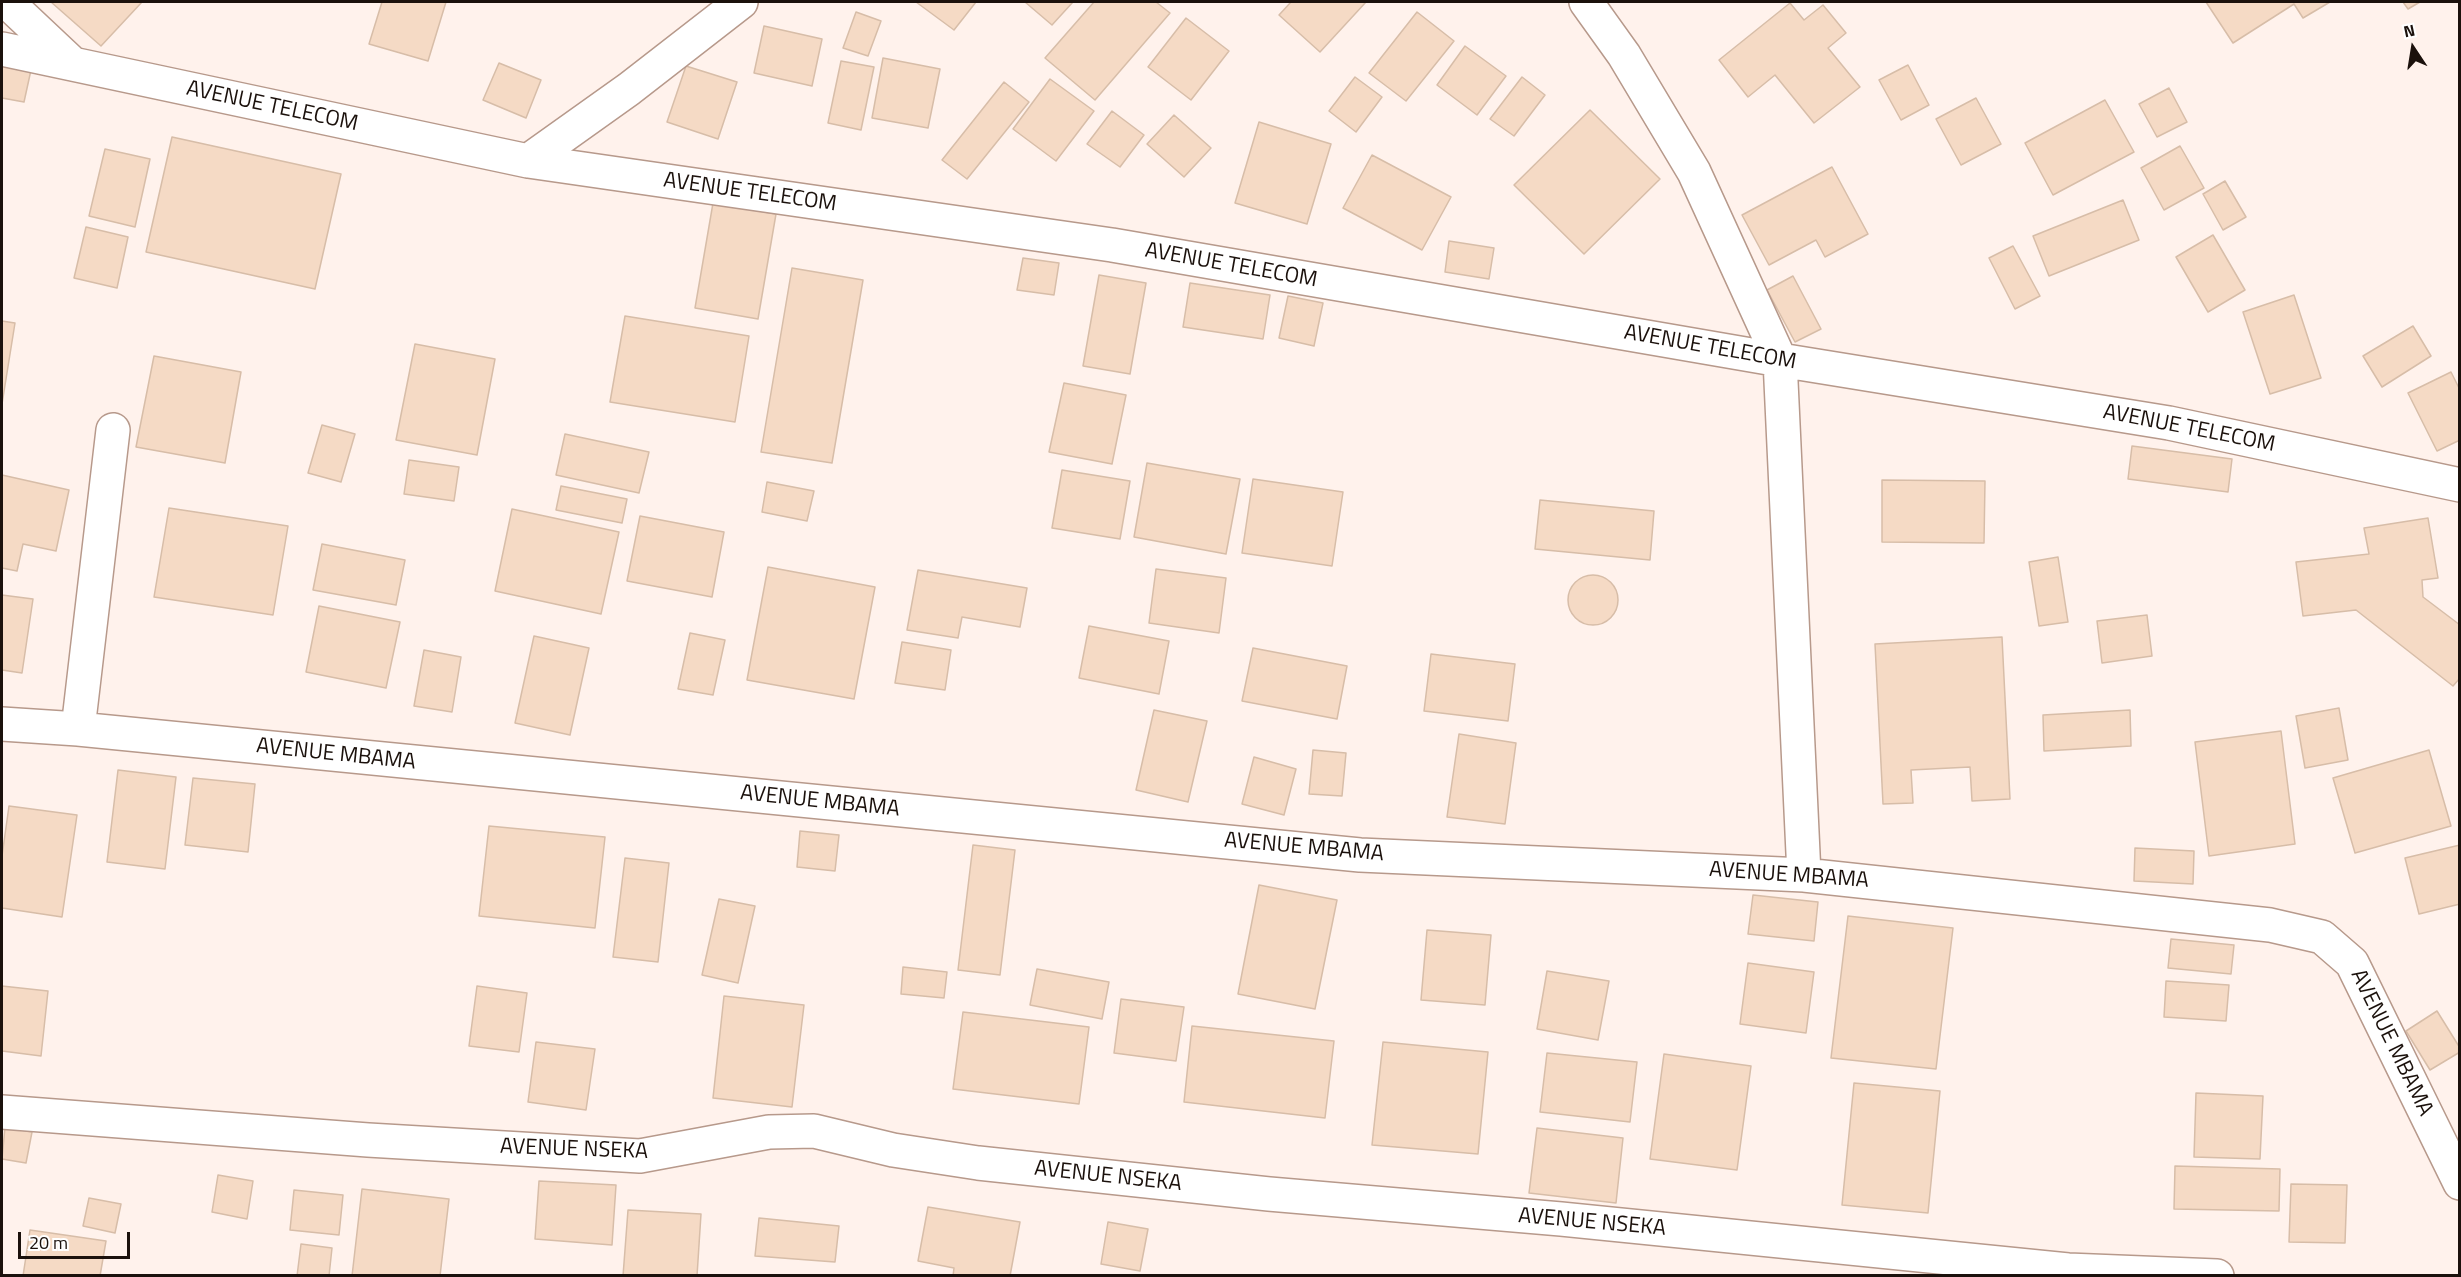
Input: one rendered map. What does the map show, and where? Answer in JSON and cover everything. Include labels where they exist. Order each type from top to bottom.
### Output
[{"type":"street","points":[[7,2],[74,65]]},
{"type":"street","points":[[528,161],[629,90],[741,2]]},
{"type":"street","points":[[1586,2],[1624,55],[1694,172],[1780,360],[1804,875]]},
{"type":"street","name":"AVENUE TELECOM","points":[[2,49],[528,161],[1112,245],[1780,360],[2169,423],[2460,485]]},
{"type":"street","points":[[78,729],[113,430]]},
{"type":"street","name":"AVENUE MBAMA","points":[[2,724],[78,729],[1360,855],[1804,875],[2270,925],[2322,937],[2352,963],[2460,1184]]},
{"type":"street","name":"AVENUE NSEKA","points":[[2,1112],[368,1140],[640,1156],[769,1132],[814,1131],[893,1150],[978,1163],[1269,1194],[1561,1219],[2068,1270],[2217,1275]]},
{"type":"building","points":[[51,2],[142,2],[101,46]]},
{"type":"building","points":[[382,2],[446,2],[428,61],[369,44]]},
{"type":"building","points":[[916,2],[976,2],[954,30]]},
{"type":"building","points":[[1025,2],[1073,2],[1052,25]]},
{"type":"building","points":[[1094,2],[1156,2],[1170,13],[1095,100],[1045,58]]},
{"type":"building","points":[[1291,2],[1366,2],[1320,52],[1279,15]]},
{"type":"building","points":[[2206,2],[2330,2],[2303,18],[2294,4],[2233,43]]},
{"type":"building","points":[[2403,2],[2420,2],[2408,9]]},
{"type":"building","points":[[1790,3],[1804,20],[1823,5],[1846,33],[1828,48],[1860,87],[1814,123],[1775,75],[1748,97],[1719,60]]},
{"type":"building","points":[[856,12],[881,21],[868,56],[843,48]]},
{"type":"building","points":[[1417,12],[1454,41],[1406,101],[1369,73]]},
{"type":"building","points":[[1186,18],[1229,51],[1191,100],[1148,67]]},
{"type":"building","points":[[764,26],[822,39],[812,86],[754,73]]},
{"type":"building","points":[[1465,46],[1506,76],[1477,115],[1437,85]]},
{"type":"building","points":[[883,58],[940,69],[928,128],[872,118]]},
{"type":"building","points":[[841,61],[874,67],[861,130],[828,123]]},
{"type":"building","points":[[499,63],[541,80],[526,118],[483,100]]},
{"type":"building","points":[[2,64],[31,70],[24,102],[2,98]]},
{"type":"building","points":[[1908,65],[1929,105],[1901,120],[1879,80]]},
{"type":"building","points":[[686,66],[737,82],[718,139],[667,122]]},
{"type":"building","points":[[1355,77],[1382,97],[1356,132],[1329,111]]},
{"type":"building","points":[[1522,77],[1545,95],[1514,136],[1490,119]]},
{"type":"building","points":[[1050,79],[1094,111],[1056,161],[1013,129]]},
{"type":"building","points":[[1004,82],[1029,102],[967,179],[942,160]]},
{"type":"building","points":[[2169,88],[2187,122],[2157,137],[2139,104]]},
{"type":"building","points":[[1976,98],[2001,144],[1961,165],[1936,119]]},
{"type":"building","points":[[2105,100],[2134,152],[2053,195],[2025,143]]},
{"type":"building","points":[[1590,110],[1660,179],[1584,254],[1514,185]]},
{"type":"building","points":[[1112,111],[1144,135],[1120,167],[1087,144]]},
{"type":"building","points":[[1174,115],[1211,148],[1184,177],[1147,144]]},
{"type":"building","points":[[1259,122],[1331,144],[1307,224],[1235,203]]},
{"type":"building","points":[[172,137],[341,174],[315,289],[146,252]]},
{"type":"building","points":[[2180,146],[2204,188],[2164,210],[2141,168]]},
{"type":"building","points":[[105,149],[150,159],[135,227],[89,216]]},
{"type":"building","points":[[1372,155],[1451,197],[1422,250],[1343,208]]},
{"type":"building","points":[[1832,167],[1868,234],[1825,257],[1816,240],[1769,265],[1742,215]]},
{"type":"building","points":[[2225,181],[2246,217],[2223,230],[2203,194]]},
{"type":"building","points":[[2123,200],[2139,240],[2049,276],[2033,236]]},
{"type":"building","points":[[713,203],[776,214],[758,319],[695,308]]},
{"type":"building","points":[[86,227],[128,237],[117,288],[74,278]]},
{"type":"building","points":[[2213,235],[2245,290],[2208,312],[2176,257]]},
{"type":"building","points":[[1449,241],[1494,248],[1489,279],[1445,272]]},
{"type":"building","points":[[2013,246],[2040,296],[2015,309],[1989,258]]},
{"type":"building","points":[[1023,258],[1059,263],[1054,295],[1017,290]]},
{"type":"building","points":[[792,268],[863,280],[832,463],[761,452]]},
{"type":"building","points":[[1099,275],[1146,283],[1130,374],[1083,366]]},
{"type":"building","points":[[1793,276],[1821,329],[1795,342],[1767,290]]},
{"type":"building","points":[[1190,283],[1270,295],[1263,339],[1183,327]]},
{"type":"building","points":[[2294,295],[2321,378],[2270,394],[2243,312]]},
{"type":"building","points":[[1288,296],[1323,303],[1314,346],[1279,338]]},
{"type":"building","points":[[625,316],[749,336],[735,422],[610,402]]},
{"type":"building","points":[[2,321],[15,323],[2,404]]},
{"type":"building","points":[[2413,326],[2431,356],[2382,387],[2363,356]]},
{"type":"building","points":[[415,344],[495,359],[477,455],[396,440]]},
{"type":"building","points":[[154,356],[241,372],[225,463],[136,447]]},
{"type":"building","points":[[2451,372],[2460,390],[2460,440],[2437,451],[2408,393]]},
{"type":"building","points":[[1064,383],[1126,395],[1112,464],[1049,452]]},
{"type":"building","points":[[322,425],[355,434],[341,482],[308,473]]},
{"type":"building","points":[[565,434],[649,452],[639,493],[556,475]]},
{"type":"building","points":[[2132,446],[2232,459],[2228,492],[2128,479]]},
{"type":"building","points":[[409,460],[459,467],[454,501],[404,494]]},
{"type":"building","points":[[1147,463],[1240,479],[1226,554],[1134,537]]},
{"type":"building","points":[[1062,470],[1130,481],[1120,539],[1052,528]]},
{"type":"building","points":[[2,475],[69,490],[56,551],[23,544],[17,571],[2,568]]},
{"type":"building","points":[[1253,479],[1343,492],[1332,566],[1242,553]]},
{"type":"building","points":[[1882,480],[1985,481],[1984,543],[1882,542]]},
{"type":"building","points":[[767,482],[814,491],[807,521],[762,512]]},
{"type":"building","points":[[561,486],[627,499],[622,523],[556,510]]},
{"type":"building","points":[[1540,500],[1654,511],[1650,560],[1535,549]]},
{"type":"building","points":[[169,508],[288,526],[273,615],[154,597]]},
{"type":"building","points":[[512,509],[619,532],[601,614],[495,591]]},
{"type":"building","points":[[640,516],[724,532],[712,597],[627,581]]},
{"type":"building","points":[[2428,518],[2438,578],[2422,580],[2423,597],[2460,625],[2460,678],[2453,686],[2356,610],[2303,616],[2296,562],[2369,554],[2364,528]]},
{"type":"building","points":[[322,544],[405,560],[396,605],[313,590]]},
{"type":"building","points":[[2058,557],[2068,622],[2039,626],[2029,562]]},
{"type":"building","points":[[768,567],[875,587],[854,699],[747,680]]},
{"type":"building","points":[[1156,569],[1226,578],[1219,633],[1149,623]]},
{"type":"building","points":[[918,570],[1027,588],[1020,627],[962,617],[958,638],[907,630]]},
{"type":"building","points":[[1588,575],[1598,575],[1611,582],[1618,595],[1618,605],[1611,618],[1598,625],[1588,625],[1579,621],[1572,614],[1568,605],[1568,595],[1572,586],[1579,579]]},
{"type":"building","points":[[2,595],[33,599],[22,673],[2,670]]},
{"type":"building","points":[[319,606],[400,622],[386,688],[306,672]]},
{"type":"building","points":[[2147,615],[2152,656],[2102,663],[2097,621]]},
{"type":"building","points":[[1089,626],[1169,641],[1159,694],[1079,678]]},
{"type":"building","points":[[690,633],[725,640],[713,695],[678,689]]},
{"type":"building","points":[[534,636],[589,648],[570,735],[515,723]]},
{"type":"building","points":[[2002,637],[2010,799],[1972,801],[1970,767],[1911,770],[1913,803],[1883,804],[1875,644]]},
{"type":"building","points":[[902,642],[951,650],[945,690],[895,683]]},
{"type":"building","points":[[1253,648],[1347,666],[1337,719],[1242,701]]},
{"type":"building","points":[[424,650],[461,657],[452,712],[414,706]]},
{"type":"building","points":[[1431,654],[1515,664],[1508,721],[1424,711]]},
{"type":"building","points":[[2339,708],[2348,760],[2305,768],[2296,716]]},
{"type":"building","points":[[1154,710],[1207,721],[1188,802],[1136,790]]},
{"type":"building","points":[[2130,710],[2131,746],[2044,751],[2043,715]]},
{"type":"building","points":[[2281,731],[2295,844],[2209,856],[2195,742]]},
{"type":"building","points":[[1459,734],[1516,743],[1505,824],[1447,817]]},
{"type":"building","points":[[1313,750],[1346,753],[1342,796],[1309,794]]},
{"type":"building","points":[[2429,750],[2451,826],[2355,853],[2333,778]]},
{"type":"building","points":[[1254,757],[1296,769],[1284,815],[1242,804]]},
{"type":"building","points":[[118,770],[176,777],[165,869],[107,862]]},
{"type":"building","points":[[193,778],[255,784],[248,852],[185,845]]},
{"type":"building","points":[[9,806],[77,815],[62,917],[2,908],[2,856]]},
{"type":"building","points":[[489,826],[605,837],[595,928],[479,916]]},
{"type":"building","points":[[800,831],[839,835],[835,871],[797,867]]},
{"type":"building","points":[[973,845],[1015,850],[1000,975],[958,970]]},
{"type":"building","points":[[2460,845],[2460,904],[2419,914],[2405,858]]},
{"type":"building","points":[[2135,848],[2194,851],[2193,884],[2134,881]]},
{"type":"building","points":[[625,858],[669,863],[658,962],[613,957]]},
{"type":"building","points":[[1259,885],[1337,900],[1315,1009],[1238,994]]},
{"type":"building","points":[[1753,895],[1818,902],[1814,941],[1748,934]]},
{"type":"building","points":[[719,899],[755,906],[738,983],[702,975]]},
{"type":"building","points":[[1848,916],[1953,928],[1936,1069],[1831,1058]]},
{"type":"building","points":[[1427,930],[1491,935],[1485,1005],[1421,1000]]},
{"type":"building","points":[[2171,939],[2234,945],[2231,974],[2168,968]]},
{"type":"building","points":[[1748,963],[1814,972],[1806,1033],[1740,1024]]},
{"type":"building","points":[[903,967],[947,972],[944,998],[901,994]]},
{"type":"building","points":[[1037,969],[1109,982],[1102,1019],[1030,1005]]},
{"type":"building","points":[[1547,971],[1609,981],[1598,1040],[1537,1029]]},
{"type":"building","points":[[2166,981],[2229,985],[2226,1021],[2164,1017]]},
{"type":"building","points":[[2,986],[48,991],[41,1056],[2,1051]]},
{"type":"building","points":[[477,986],[527,993],[519,1052],[469,1046]]},
{"type":"building","points":[[724,996],[804,1005],[792,1107],[713,1098]]},
{"type":"building","points":[[1121,999],[1184,1007],[1176,1061],[1114,1053]]},
{"type":"building","points":[[2437,1011],[2460,1048],[2460,1052],[2430,1070],[2406,1031]]},
{"type":"building","points":[[963,1012],[1089,1027],[1079,1104],[953,1089]]},
{"type":"building","points":[[1192,1026],[1334,1041],[1325,1118],[1184,1102]]},
{"type":"building","points":[[536,1042],[595,1049],[586,1110],[528,1102]]},
{"type":"building","points":[[1383,1042],[1488,1052],[1478,1154],[1372,1145]]},
{"type":"building","points":[[1547,1053],[1637,1062],[1630,1122],[1540,1112]]},
{"type":"building","points":[[1664,1054],[1751,1066],[1737,1170],[1650,1159]]},
{"type":"building","points":[[1854,1083],[1940,1091],[1928,1213],[1842,1205]]},
{"type":"building","points":[[2196,1093],[2263,1096],[2260,1159],[2194,1157]]},
{"type":"building","points":[[5,1127],[32,1132],[26,1163],[2,1159]]},
{"type":"building","points":[[1537,1128],[1623,1138],[1616,1203],[1529,1193]]},
{"type":"building","points":[[2175,1166],[2280,1169],[2279,1211],[2174,1209]]},
{"type":"building","points":[[218,1175],[253,1181],[247,1219],[212,1212]]},
{"type":"building","points":[[539,1181],[616,1185],[612,1245],[535,1239]]},
{"type":"building","points":[[2291,1184],[2347,1185],[2345,1243],[2289,1242]]},
{"type":"building","points":[[362,1189],[449,1199],[440,1276],[352,1276]]},
{"type":"building","points":[[294,1190],[343,1195],[339,1235],[290,1230]]},
{"type":"building","points":[[89,1198],[121,1204],[115,1233],[83,1226]]},
{"type":"building","points":[[928,1207],[1020,1222],[1010,1276],[953,1276],[954,1268],[918,1261]]},
{"type":"building","points":[[628,1210],[701,1214],[697,1276],[623,1276]]},
{"type":"building","points":[[759,1218],[839,1226],[835,1262],[755,1256]]},
{"type":"building","points":[[1108,1222],[1148,1229],[1140,1271],[1101,1264]]},
{"type":"building","points":[[30,1230],[106,1241],[100,1276],[23,1276]]},
{"type":"building","points":[[301,1244],[332,1248],[329,1276],[297,1276]]}]
